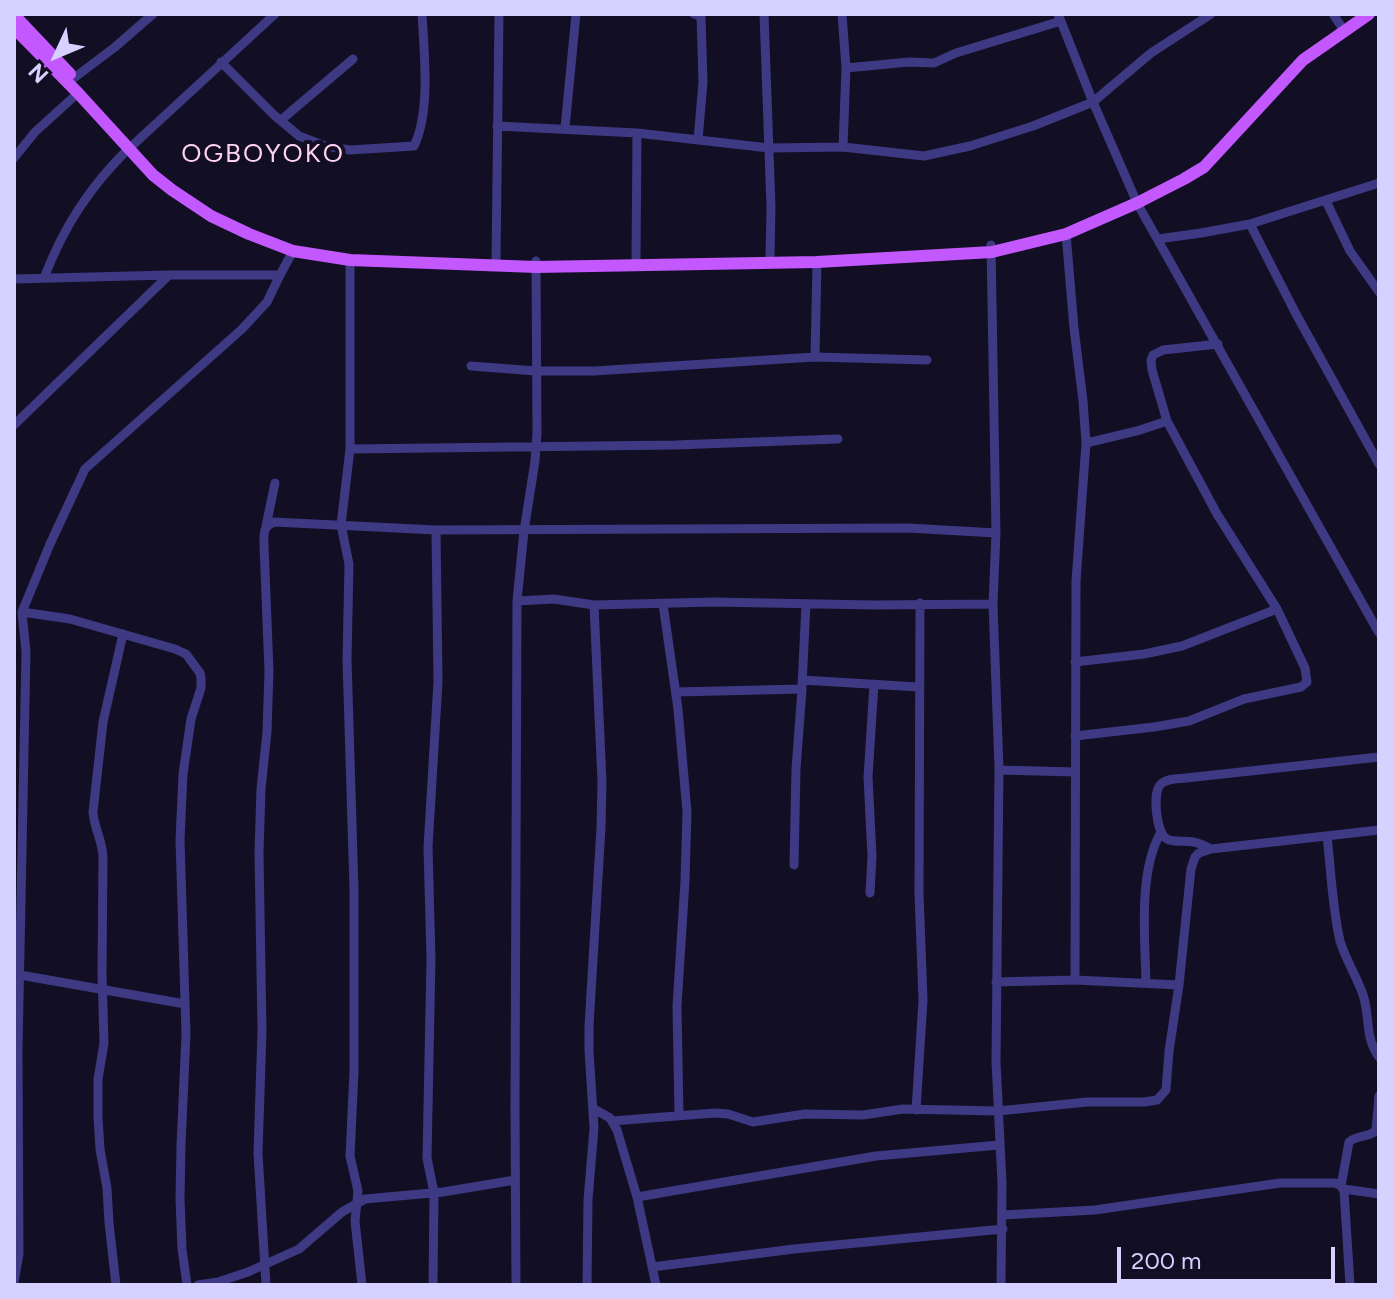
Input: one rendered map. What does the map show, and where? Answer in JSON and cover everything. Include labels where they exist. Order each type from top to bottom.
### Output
[{"type":"main road","points":[[536,264],[992,249],[1064,228],[1136,200],[1198,161],[1300,56],[1358,14]]},
{"type":"main road","points":[[14,15],[74,78],[153,175],[211,216],[293,251],[350,260],[536,264],[817,262],[992,249],[1066,234],[1204,167],[1303,60],[1369,14]]},
{"type":"main road","points":[[14,28],[78,93],[93,104]]},
{"type":"main road","points":[[250,231],[295,244],[351,253],[494,264]]},
{"type":"street","points":[[74,78],[153,14]]},
{"type":"street","points":[[44,278],[56,248],[91,190],[131,146],[275,14]]},
{"type":"street","points":[[221,62],[299,136],[325,146],[350,150],[414,146],[420,133],[426,73],[422,14]]},
{"type":"street","points":[[494,264],[499,14]]},
{"type":"street","points":[[565,128],[576,14]]},
{"type":"street","points":[[694,14],[701,16],[703,82],[698,140]]},
{"type":"street","points":[[764,14],[770,257]]},
{"type":"street","points":[[842,14],[846,68],[843,147]]},
{"type":"street","points":[[497,126],[637,133],[769,148],[843,147],[924,156],[996,138],[1093,102],[1151,53],[1211,14]]},
{"type":"street","points":[[1333,14],[1341,26]]},
{"type":"street","points":[[846,68],[909,62],[934,63],[1059,17],[1136,200],[1379,633]]},
{"type":"street","points":[[281,120],[353,59]]},
{"type":"street","points":[[14,158],[35,132],[78,93]]},
{"type":"street","points":[[636,259],[637,133]]},
{"type":"street","points":[[1158,239],[1250,224],[1379,183]]},
{"type":"street","points":[[1326,201],[1350,251],[1379,292]]},
{"type":"street","points":[[1250,224],[1379,464]]},
{"type":"street","points":[[1066,234],[1086,443],[1076,581],[1075,980]]},
{"type":"street","points":[[992,249],[996,533],[993,604],[999,770],[996,982],[1003,1215],[1001,1285]]},
{"type":"street","points":[[14,1282],[19,1254],[16,1082],[20,975],[20,690],[26,652],[22,612],[85,469],[242,329],[267,302],[293,251]]},
{"type":"street","points":[[350,260],[350,449],[341,525],[349,564],[347,660],[355,916],[350,1156],[358,1191],[355,1221],[362,1285]]},
{"type":"street","points":[[815,357],[817,262]]},
{"type":"street","points":[[516,1285],[517,601],[536,445],[536,264]]},
{"type":"street","points":[[14,425],[169,275]]},
{"type":"street","points":[[14,279],[280,275]]},
{"type":"street","points":[[1075,736],[1189,721],[1244,699],[1304,686],[1308,679],[1277,609],[1217,514],[1167,421],[1152,370],[1153,355],[1170,348],[1218,344]]},
{"type":"street","points":[[471,366],[594,371],[815,357],[927,360]]},
{"type":"street","points":[[1086,443],[1167,421]]},
{"type":"street","points":[[350,449],[675,445],[838,439]]},
{"type":"street","points":[[266,1285],[258,1153],[262,1031],[259,853],[269,671],[264,530],[275,483]]},
{"type":"street","points":[[266,526],[274,522],[436,530],[877,528],[996,533]]},
{"type":"street","points":[[433,1285],[434,1193],[427,1158],[431,959],[428,847],[438,682],[436,530]]},
{"type":"street","points":[[517,601],[554,599],[594,605],[714,602],[993,604]]},
{"type":"street","points":[[916,1110],[923,1000],[919,893],[920,603]]},
{"type":"street","points":[[663,604],[676,692],[687,812],[677,1006],[679,1115]]},
{"type":"street","points":[[794,865],[796,769],[806,604]]},
{"type":"street","points":[[587,1285],[588,1200],[594,1128],[589,1026],[602,782],[594,605]]},
{"type":"street","points":[[1075,662],[1182,646],[1277,609]]},
{"type":"street","points":[[22,612],[70,619],[175,649],[186,654],[200,673],[201,688],[191,719],[183,774],[180,840],[186,1071],[180,1199],[187,1285]]},
{"type":"street","points":[[116,1285],[98,1117],[98,1079],[104,1043],[102,849],[93,812],[101,731],[123,634]]},
{"type":"street","points":[[870,893],[872,856],[868,777],[874,684]]},
{"type":"street","points":[[676,692],[802,685],[918,687]]},
{"type":"street","points":[[1211,849],[1194,842],[1164,837],[1155,798],[1157,788],[1165,781],[1379,757]]},
{"type":"street","points":[[999,770],[1075,772]]},
{"type":"street","points":[[612,1121],[722,1113],[753,1122],[805,1114],[855,1116],[892,1110],[998,1111],[1087,1102],[1144,1102],[1161,1098],[1167,1087],[1191,869],[1195,857],[1211,849],[1379,830]]},
{"type":"street","points":[[1146,983],[1144,910],[1152,853],[1161,832]]},
{"type":"street","points":[[1327,836],[1334,911],[1340,939],[1362,992],[1371,1044],[1379,1057]]},
{"type":"street","points":[[20,975],[185,1004]]},
{"type":"street","points":[[996,982],[1075,980],[1179,985]]},
{"type":"street","points":[[1350,1285],[1342,1188],[1349,1142],[1376,1130],[1379,1096]]},
{"type":"street","points":[[594,1109],[612,1121],[617,1130],[637,1197],[656,1285]]},
{"type":"street","points":[[637,1197],[876,1156],[999,1145]]},
{"type":"street","points":[[198,1285],[218,1282],[299,1249],[357,1202],[374,1197],[434,1193],[515,1180]]},
{"type":"street","points":[[1003,1215],[1095,1210],[1280,1183],[1332,1183],[1342,1188],[1379,1194]]},
{"type":"street","points":[[652,1267],[1003,1229]]},
{"type":"district","name":"OGBOYOKO","points":[[263,154]]}]
